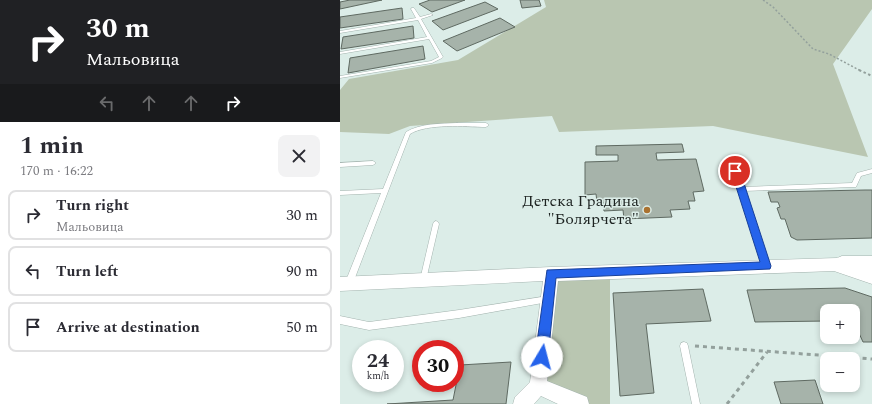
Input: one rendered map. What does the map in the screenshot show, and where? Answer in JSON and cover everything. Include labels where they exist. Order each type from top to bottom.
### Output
[{"type":"street","points":[[344,284],[551,274],[872,263]]},
{"type":"street","points":[[834,264],[872,277]]},
{"type":"street","points":[[522,404],[538,386],[551,274]]},
{"type":"street","points":[[538,386],[580,404]]},
{"type":"lane","points":[[340,77],[432,62],[440,57],[413,8]]},
{"type":"lane","points":[[340,32],[418,19],[431,15]]},
{"type":"lane","points":[[340,53],[429,38]]},
{"type":"lane","points":[[344,284],[385,191],[408,133],[412,129],[486,125]]},
{"type":"lane","points":[[340,165],[373,163]]},
{"type":"lane","points":[[735,171],[766,266]]},
{"type":"lane","points":[[741,189],[854,185],[859,174],[872,171]]},
{"type":"lane","points":[[340,193],[385,191]]},
{"type":"lane","points":[[423,280],[436,224]]},
{"type":"lane","points":[[340,320],[369,326],[459,314],[549,299]]},
{"type":"lane","points":[[684,346],[696,404]]},
{"type":"path","points":[[763,0],[773,7],[813,49],[828,54],[872,76]]},
{"type":"path","points":[[684,346],[872,359]]},
{"type":"path","points":[[727,404],[768,351]]},
{"type":"green space","points":[[544,0],[872,0],[872,9],[833,64],[868,157],[713,126],[559,132],[552,116],[410,126],[389,134],[340,132],[340,90],[349,79],[458,60],[546,7]]},
{"type":"green space","points":[[610,272],[610,404],[580,404],[538,386],[551,274]]},
{"type":"building","points":[[350,0],[382,0],[340,9],[340,2]]},
{"type":"building","points":[[430,0],[465,0],[432,12],[419,4]]},
{"type":"building","points":[[520,0],[539,0],[541,6],[522,8]]},
{"type":"building","points":[[485,2],[498,9],[443,30],[432,21]]},
{"type":"building","points":[[402,8],[403,19],[340,28],[340,17]]},
{"type":"building","points":[[500,18],[515,27],[457,51],[443,41]]},
{"type":"building","points":[[413,26],[414,38],[341,49],[343,37]]},
{"type":"building","points":[[423,46],[425,59],[348,73],[350,58]]},
{"type":"building","points":[[682,144],[684,152],[656,153],[657,160],[696,159],[704,191],[693,192],[695,201],[688,201],[690,209],[670,210],[672,217],[624,219],[623,210],[604,211],[603,202],[597,202],[596,194],[585,195],[585,162],[618,161],[618,155],[596,155],[596,146]]},
{"type":"building","points":[[872,190],[872,238],[797,240],[791,237],[785,219],[781,219],[777,208],[780,207],[778,202],[771,202],[768,192]]},
{"type":"building","points":[[845,288],[872,297],[872,342],[863,342],[860,335],[860,304],[820,304],[820,321],[755,322],[747,290]]},
{"type":"building","points":[[703,289],[711,321],[646,324],[654,393],[620,396],[613,293]]},
{"type":"building","points":[[511,362],[506,404],[387,404],[453,400],[455,392],[464,392],[464,365]]},
{"type":"building","points":[[815,380],[823,404],[781,404],[774,382]]},
{"type":"place","name":"Детска Градина \"Болярчета\"","points":[[647,210]]},
{"type":"route","points":[[542,357],[551,274],[766,266],[735,171]]}]
